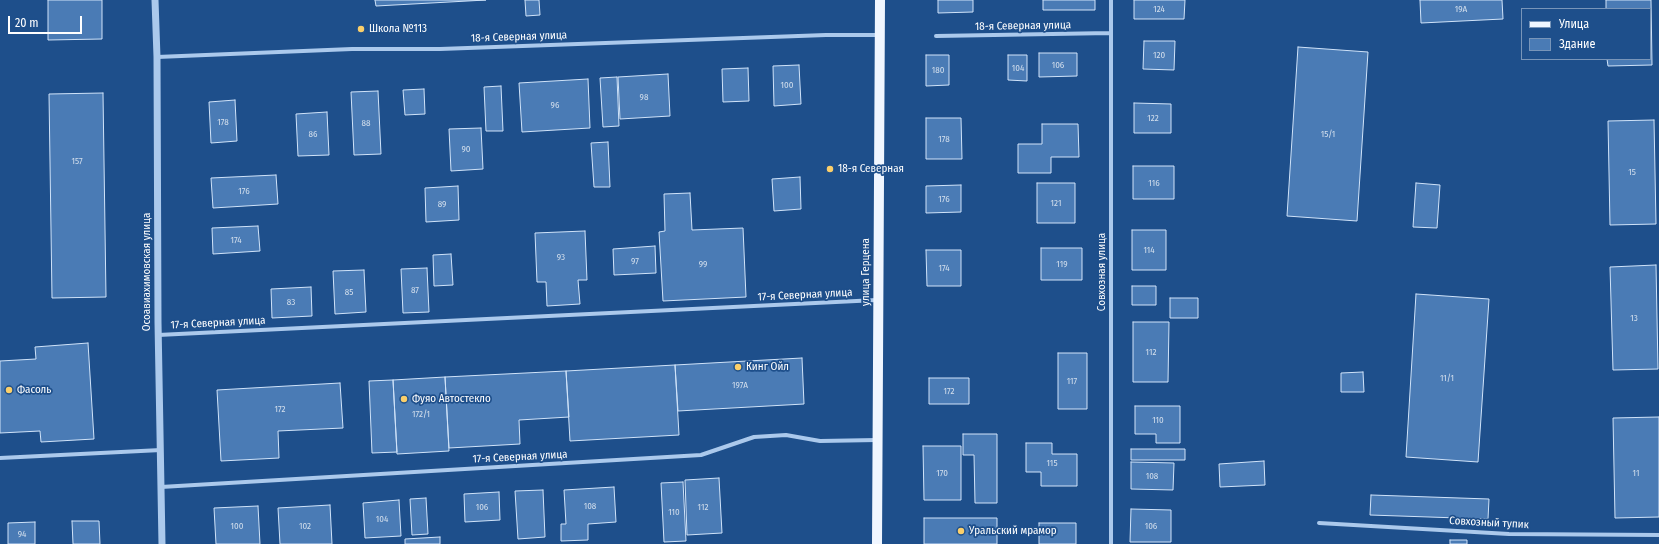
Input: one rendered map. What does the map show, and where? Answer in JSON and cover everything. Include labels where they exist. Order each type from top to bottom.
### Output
[{"type":"main road","name":"улица Герцена","points":[[877,544],[880,0]]},
{"type":"street","name":"Осоавиахимовская улица","points":[[155,0],[157,57],[158,335],[162,544]]},
{"type":"street","name":"Совхозная улица","points":[[1111,0],[1111,544]]},
{"type":"street","name":"18-я Северная улица","points":[[936,36],[1110,33]]},
{"type":"street","name":"18-я Северная улица","points":[[157,57],[352,49],[440,49],[818,35],[881,35]]},
{"type":"street","name":"17-я Северная улица","points":[[158,335],[878,300]]},
{"type":"street","name":"17-я Северная улица","points":[[161,487],[701,455],[754,437],[786,435],[820,441],[878,440]]},
{"type":"street","points":[[0,458],[160,450]]},
{"type":"street","name":"Совхозный тупик","points":[[1319,523],[1509,534],[1659,535]]},
{"type":"building","points":[[48,0],[102,0],[102,39],[48,40]]},
{"type":"building","points":[[375,0],[486,0],[376,6]]},
{"type":"building","points":[[525,0],[539,0],[540,15],[526,16]]},
{"type":"building","points":[[938,0],[973,0],[973,12],[938,13]]},
{"type":"building","points":[[1043,0],[1095,0],[1095,10],[1043,10]]},
{"type":"building","points":[[1134,0],[1185,0],[1184,19],[1134,19]]},
{"type":"building","points":[[1420,0],[1502,0],[1503,19],[1421,23]]},
{"type":"building","points":[[1606,0],[1651,0],[1652,65],[1608,66],[1607,60],[1651,60],[1651,8],[1606,8]]},
{"type":"building","points":[[1144,41],[1175,41],[1174,70],[1143,69]]},
{"type":"building","points":[[1298,47],[1368,52],[1357,221],[1287,216]]},
{"type":"building","points":[[1039,53],[1077,53],[1077,76],[1039,77]]},
{"type":"building","points":[[926,55],[949,55],[949,85],[926,86]]},
{"type":"building","points":[[1008,55],[1027,55],[1027,81],[1008,80]]},
{"type":"building","points":[[799,65],[801,104],[774,106],[773,66]]},
{"type":"building","points":[[748,68],[749,101],[723,102],[722,69]]},
{"type":"building","points":[[668,74],[670,116],[620,119],[618,77]]},
{"type":"building","points":[[617,77],[619,126],[603,127],[600,78]]},
{"type":"building","points":[[588,79],[590,128],[522,132],[519,83]]},
{"type":"building","points":[[501,86],[503,131],[486,131],[484,87]]},
{"type":"building","points":[[424,89],[425,114],[405,115],[403,90]]},
{"type":"building","points":[[378,91],[381,154],[354,155],[351,92]]},
{"type":"building","points":[[103,93],[106,297],[52,298],[49,94]]},
{"type":"building","points":[[235,100],[237,141],[211,143],[209,102]]},
{"type":"building","points":[[1134,103],[1171,104],[1171,133],[1134,133]]},
{"type":"building","points":[[327,112],[329,155],[298,156],[296,114]]},
{"type":"building","points":[[926,118],[961,118],[962,159],[926,159]]},
{"type":"building","points":[[1654,120],[1656,224],[1610,225],[1608,121]]},
{"type":"building","points":[[1042,124],[1078,124],[1079,157],[1051,157],[1051,173],[1018,173],[1018,144],[1042,144]]},
{"type":"building","points":[[481,128],[483,169],[451,171],[449,129]]},
{"type":"building","points":[[608,142],[610,187],[594,187],[591,143]]},
{"type":"building","points":[[1133,166],[1174,166],[1174,199],[1133,199]]},
{"type":"building","points":[[276,175],[278,204],[213,208],[211,178]]},
{"type":"building","points":[[800,177],[801,209],[774,211],[772,179]]},
{"type":"building","points":[[1037,183],[1075,183],[1075,223],[1037,223]]},
{"type":"building","points":[[1416,183],[1440,185],[1437,228],[1413,227]]},
{"type":"building","points":[[961,185],[961,212],[926,213],[926,186]]},
{"type":"building","points":[[458,186],[459,220],[426,222],[425,188]]},
{"type":"building","points":[[690,193],[692,230],[743,228],[746,297],[663,301],[659,232],[665,231],[664,194]]},
{"type":"building","points":[[258,226],[260,251],[213,254],[212,228]]},
{"type":"building","points":[[1132,230],[1166,230],[1166,270],[1132,270]]},
{"type":"building","points":[[585,231],[587,280],[578,280],[580,304],[547,306],[546,282],[537,282],[535,233]]},
{"type":"building","points":[[655,246],[656,273],[614,275],[613,249]]},
{"type":"building","points":[[1041,248],[1082,248],[1082,280],[1041,280]]},
{"type":"building","points":[[926,250],[961,250],[961,286],[927,286]]},
{"type":"building","points":[[451,254],[453,285],[434,286],[433,255]]},
{"type":"building","points":[[1656,265],[1658,369],[1613,370],[1610,267]]},
{"type":"building","points":[[427,268],[429,312],[403,313],[401,269]]},
{"type":"building","points":[[364,270],[366,312],[335,314],[333,271]]},
{"type":"building","points":[[1132,286],[1156,286],[1156,305],[1132,305]]},
{"type":"building","points":[[311,287],[312,316],[272,318],[271,289]]},
{"type":"building","points":[[1416,294],[1489,299],[1478,462],[1406,457]]},
{"type":"building","points":[[1170,298],[1198,298],[1198,318],[1170,318]]},
{"type":"building","points":[[1133,322],[1169,322],[1168,382],[1133,382]]},
{"type":"building","points":[[88,343],[94,439],[41,442],[40,431],[0,433],[0,361],[36,359],[35,347]]},
{"type":"building","points":[[1058,353],[1087,353],[1087,409],[1058,409]]},
{"type":"building","points":[[802,358],[804,404],[678,411],[675,365]]},
{"type":"building","points":[[675,365],[679,435],[570,441],[566,371]]},
{"type":"building","points":[[566,371],[569,417],[519,420],[520,444],[449,448],[445,377]]},
{"type":"building","points":[[1363,372],[1364,392],[1341,392],[1341,373]]},
{"type":"building","points":[[445,377],[449,451],[397,454],[393,380]]},
{"type":"building","points":[[929,378],[969,378],[969,404],[929,404]]},
{"type":"building","points":[[393,380],[397,452],[372,453],[369,381]]},
{"type":"building","points":[[340,383],[343,428],[278,431],[279,458],[221,461],[217,390]]},
{"type":"building","points":[[1135,406],[1180,406],[1180,443],[1156,443],[1156,434],[1135,434]]},
{"type":"building","points":[[1659,417],[1659,517],[1615,518],[1613,418]]},
{"type":"building","points":[[963,434],[997,434],[997,503],[975,503],[974,455],[963,455]]},
{"type":"building","points":[[1026,443],[1052,443],[1052,454],[1077,454],[1077,486],[1041,486],[1041,472],[1026,472]]},
{"type":"building","points":[[923,446],[961,446],[961,500],[924,500]]},
{"type":"building","points":[[1131,449],[1185,449],[1185,460],[1131,460]]},
{"type":"building","points":[[1264,461],[1265,485],[1220,487],[1219,464]]},
{"type":"building","points":[[1131,462],[1174,463],[1173,490],[1131,489]]},
{"type":"building","points":[[719,478],[722,533],[687,535],[685,480]]},
{"type":"building","points":[[683,482],[686,541],[664,542],[661,483]]},
{"type":"building","points":[[614,487],[616,522],[588,524],[588,540],[561,541],[561,524],[566,524],[564,490]]},
{"type":"building","points":[[543,490],[545,537],[518,539],[515,491]]},
{"type":"building","points":[[499,492],[500,520],[465,522],[464,494]]},
{"type":"building","points":[[1371,495],[1489,499],[1488,519],[1370,515]]},
{"type":"building","points":[[426,498],[428,534],[412,535],[410,499]]},
{"type":"building","points":[[399,500],[401,536],[365,538],[363,503]]},
{"type":"building","points":[[330,505],[332,544],[280,544],[278,508]]},
{"type":"building","points":[[258,506],[260,544],[216,544],[214,508]]},
{"type":"building","points":[[1131,509],[1171,510],[1171,542],[1130,542]]},
{"type":"building","name":"Уральский мрамор","points":[[924,518],[997,518],[997,544],[924,544]]},
{"type":"building","points":[[72,521],[99,521],[100,544],[73,544]]},
{"type":"building","points":[[35,522],[35,544],[8,544],[8,523]]},
{"type":"building","points":[[1039,523],[1076,523],[1076,544],[1039,544]]},
{"type":"building","points":[[440,537],[440,544],[405,544],[405,539]]},
{"type":"building","points":[[1450,540],[1467,540],[1467,544],[1450,544]]},
{"type":"place","name":"Школа №113","points":[[361,29]]},
{"type":"place","name":"18-я Северная","points":[[830,169]]},
{"type":"place","name":"Кинг Ойл","points":[[738,367]]},
{"type":"place","name":"Фасоль","points":[[9,390]]},
{"type":"place","name":"Фуяо Автостекло","points":[[404,399]]},
{"type":"place","name":"Уральский мрамор","points":[[961,531]]}]
